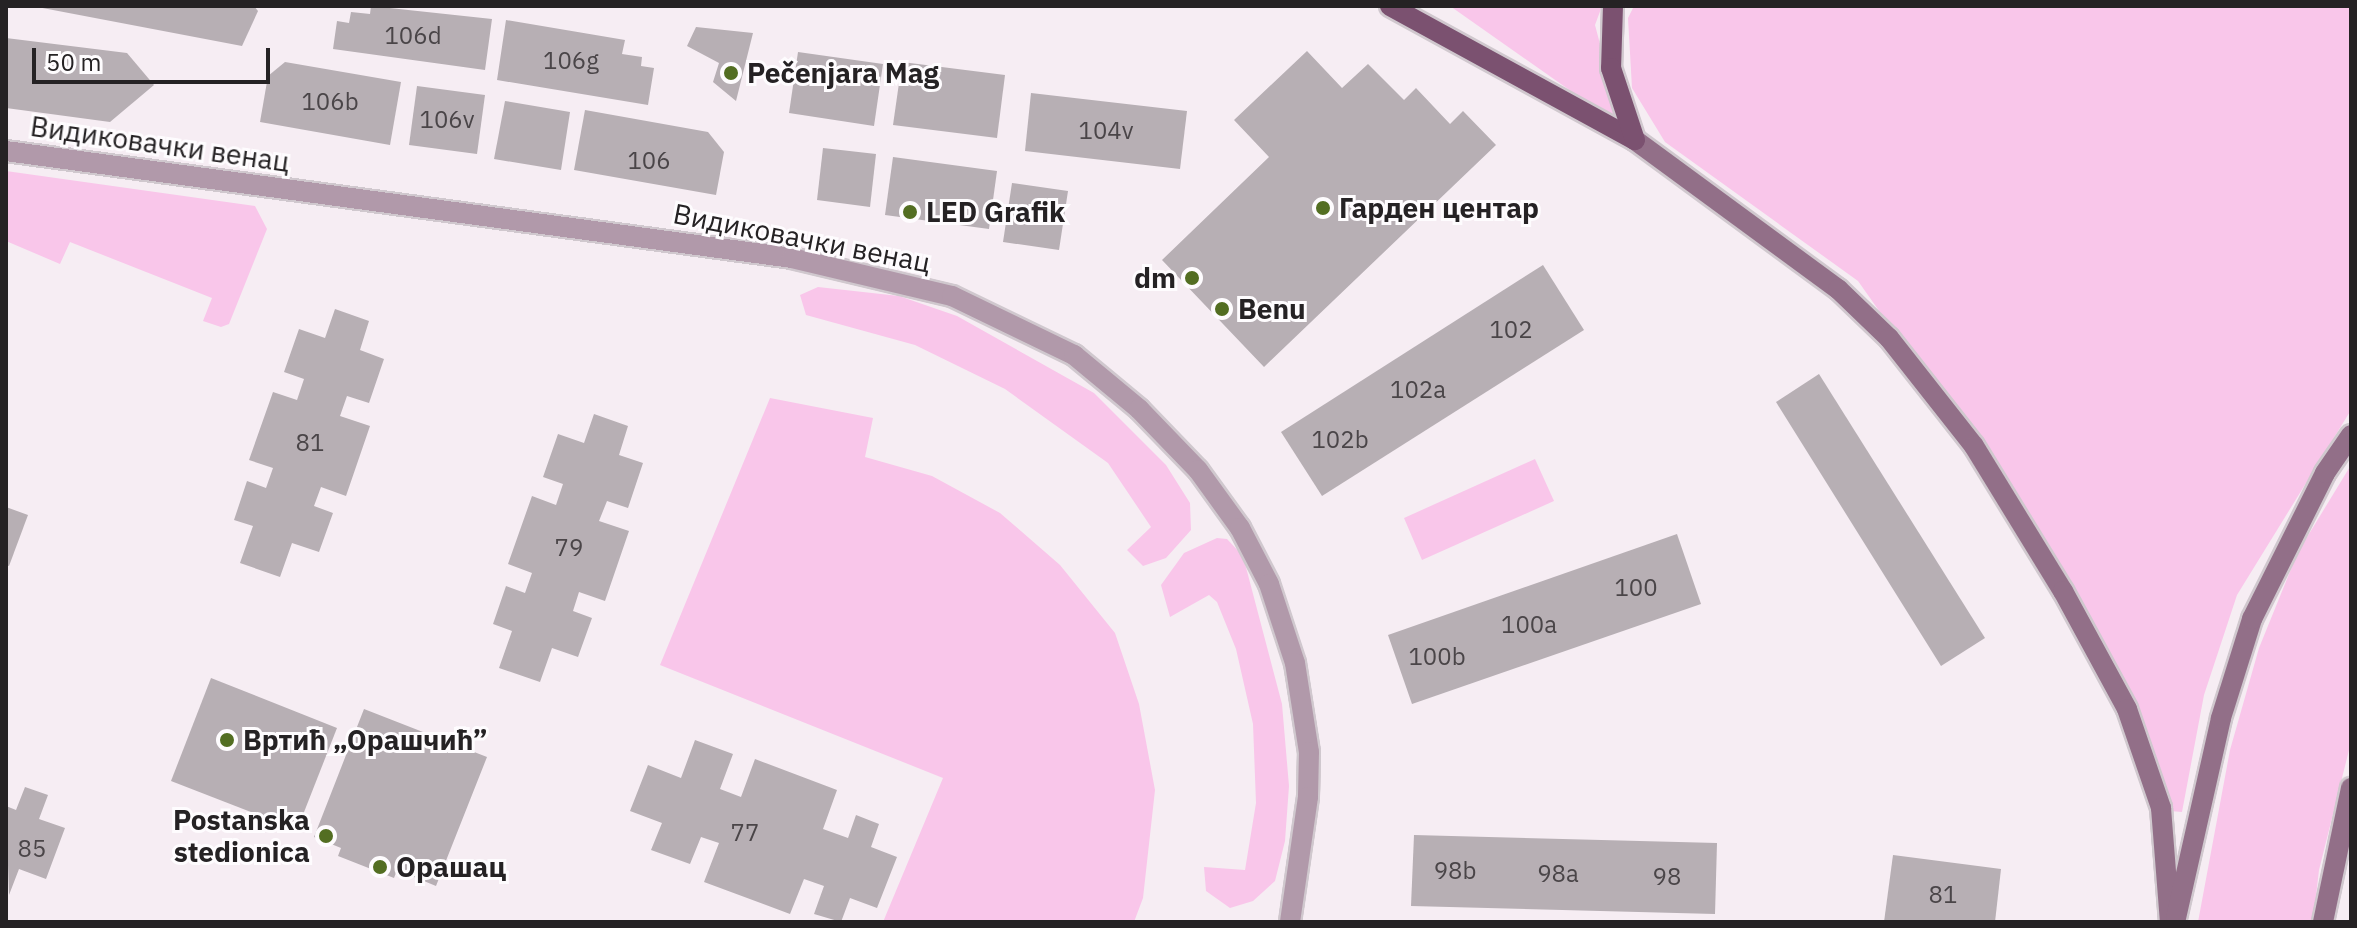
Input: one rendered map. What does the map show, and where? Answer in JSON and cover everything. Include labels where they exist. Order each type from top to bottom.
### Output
[{"type":"main road","points":[[1390,6],[1635,140],[1838,289],[1889,338],[1974,446],[2063,591],[2127,709],[2161,808],[2172,922]]},
{"type":"main road","points":[[1613,6],[1611,68],[1635,140]]},
{"type":"main road","points":[[2172,922],[2221,718],[2252,619],[2325,473],[2351,435]]},
{"type":"main road","points":[[2323,922],[2351,788]]},
{"type":"street","name":"Видиковачки венац","points":[[6,151],[792,258],[952,296],[1074,355],[1139,409],[1198,470],[1240,528],[1269,584],[1295,663],[1309,752],[1308,797],[1290,922]]},
{"type":"shaded area","points":[[1450,6],[1602,6],[1595,25],[1622,127]]},
{"type":"shaded area","points":[[1634,6],[2351,6],[2351,410],[2237,595],[2204,695],[2182,812],[2170,811],[2138,714],[2048,550],[1858,281],[1665,142],[1632,88],[1628,18]]},
{"type":"shaded area","points":[[6,171],[255,206],[267,229],[229,324],[221,327],[203,321],[212,298],[70,242],[60,264],[6,241]]},
{"type":"shaded area","points":[[818,287],[899,296],[957,316],[1094,393],[1166,465],[1190,503],[1191,530],[1166,558],[1143,566],[1127,550],[1151,527],[1108,463],[1005,389],[915,345],[806,315],[800,295]]},
{"type":"shaded area","points":[[770,398],[873,418],[865,457],[932,476],[1000,513],[1060,565],[1115,633],[1139,704],[1155,790],[1143,898],[1134,922],[883,922],[943,778],[660,665]]},
{"type":"shaded area","points":[[1535,459],[1554,501],[1422,560],[1404,518]]},
{"type":"shaded area","points":[[2351,465],[2351,742],[2319,870],[2313,922],[2198,922],[2230,750],[2259,648],[2298,552]]},
{"type":"shaded area","points":[[1217,538],[1227,539],[1243,556],[1282,704],[1289,786],[1285,841],[1275,881],[1253,901],[1230,908],[1206,891],[1204,867],[1245,870],[1256,803],[1253,724],[1236,649],[1217,602],[1209,595],[1170,617],[1161,585],[1184,553]]},
{"type":"building","points":[[32,6],[254,6],[258,11],[242,46]]},
{"type":"building","points":[[371,6],[492,19],[485,70],[333,49],[337,21],[349,23],[351,12],[370,14]]},
{"type":"building","points":[[506,20],[625,40],[622,54],[642,57],[641,66],[654,68],[648,105],[497,80]]},
{"type":"building","name":"Pečenjara Mag","points":[[696,27],[753,33],[736,101],[713,82],[719,63],[687,46]]},
{"type":"building","points":[[6,38],[127,53],[154,85],[110,122],[6,108]]},
{"type":"building","name":"Гарден центар","points":[[1307,51],[1342,88],[1368,64],[1404,100],[1416,88],[1450,124],[1463,111],[1496,145],[1264,367],[1162,260],[1269,157],[1234,120]]},
{"type":"building","points":[[798,52],[883,64],[874,126],[789,113]]},
{"type":"building","points":[[285,62],[401,82],[390,145],[260,122],[268,76]]},
{"type":"building","points":[[902,62],[1005,75],[997,138],[893,125]]},
{"type":"building","points":[[417,86],[485,95],[477,154],[409,145]]},
{"type":"building","points":[[1031,93],[1187,111],[1180,169],[1025,151]]},
{"type":"building","points":[[505,101],[570,112],[561,170],[494,159]]},
{"type":"building","points":[[585,110],[708,132],[724,152],[716,195],[574,170]]},
{"type":"building","points":[[823,148],[876,154],[870,207],[817,200]]},
{"type":"building","points":[[893,157],[997,171],[989,229],[885,215]]},
{"type":"building","points":[[1012,183],[1068,191],[1059,250],[1003,242]]},
{"type":"building","points":[[1543,265],[1584,330],[1322,496],[1281,432]]},
{"type":"building","points":[[335,309],[369,321],[360,350],[384,359],[369,403],[347,396],[340,416],[370,426],[346,496],[321,487],[314,506],[333,513],[319,552],[292,543],[280,577],[240,563],[253,526],[234,520],[247,481],[266,488],[273,468],[249,460],[273,392],[297,400],[304,379],[284,372],[299,329],[325,338]]},
{"type":"building","points":[[1819,374],[1985,638],[1941,666],[1776,402]]},
{"type":"building","points":[[594,414],[628,426],[619,455],[643,463],[628,508],[607,501],[599,521],[629,531],[605,601],[579,592],[573,611],[592,618],[578,657],[552,648],[540,682],[499,668],[512,631],[493,624],[506,586],[525,593],[532,573],[508,564],[532,496],[556,505],[563,484],[543,477],[558,434],[584,443]]},
{"type":"building","points":[[6,507],[28,515],[9,566],[6,565]]},
{"type":"building","points":[[1677,534],[1701,604],[1412,704],[1388,635]]},
{"type":"building","points":[[211,678],[337,728],[297,830],[171,781]]},
{"type":"building","points":[[364,709],[487,757],[436,886],[397,870],[394,878],[338,856],[341,848],[314,837]]},
{"type":"building","points":[[695,740],[733,754],[720,789],[741,797],[755,759],[837,790],[823,829],[848,838],[856,815],[879,824],[871,847],[897,857],[877,908],[850,898],[841,922],[814,914],[824,886],[804,879],[790,914],[704,882],[719,843],[701,837],[690,864],[651,850],[662,823],[630,811],[648,765],[681,778]]},
{"type":"building","points":[[25,787],[48,795],[39,819],[65,828],[46,879],[19,869],[9,895],[6,806],[16,810]]},
{"type":"building","points":[[1414,835],[1717,843],[1715,914],[1411,906]]},
{"type":"building","points":[[1893,855],[2001,869],[1995,922],[1884,922]]},
{"type":"place","name":"Pečenjara Mag","points":[[731,73]]},
{"type":"place","name":"Гарден центар","points":[[1323,208]]},
{"type":"place","name":"LED Grafik","points":[[910,212]]},
{"type":"place","name":"dm","points":[[1192,278]]},
{"type":"place","name":"Benu","points":[[1222,309]]},
{"type":"place","name":"Вртић „Орашчић”","points":[[227,740]]},
{"type":"place","name":"Postanska stedionica","points":[[326,836]]},
{"type":"place","name":"Орашац","points":[[380,867]]}]
